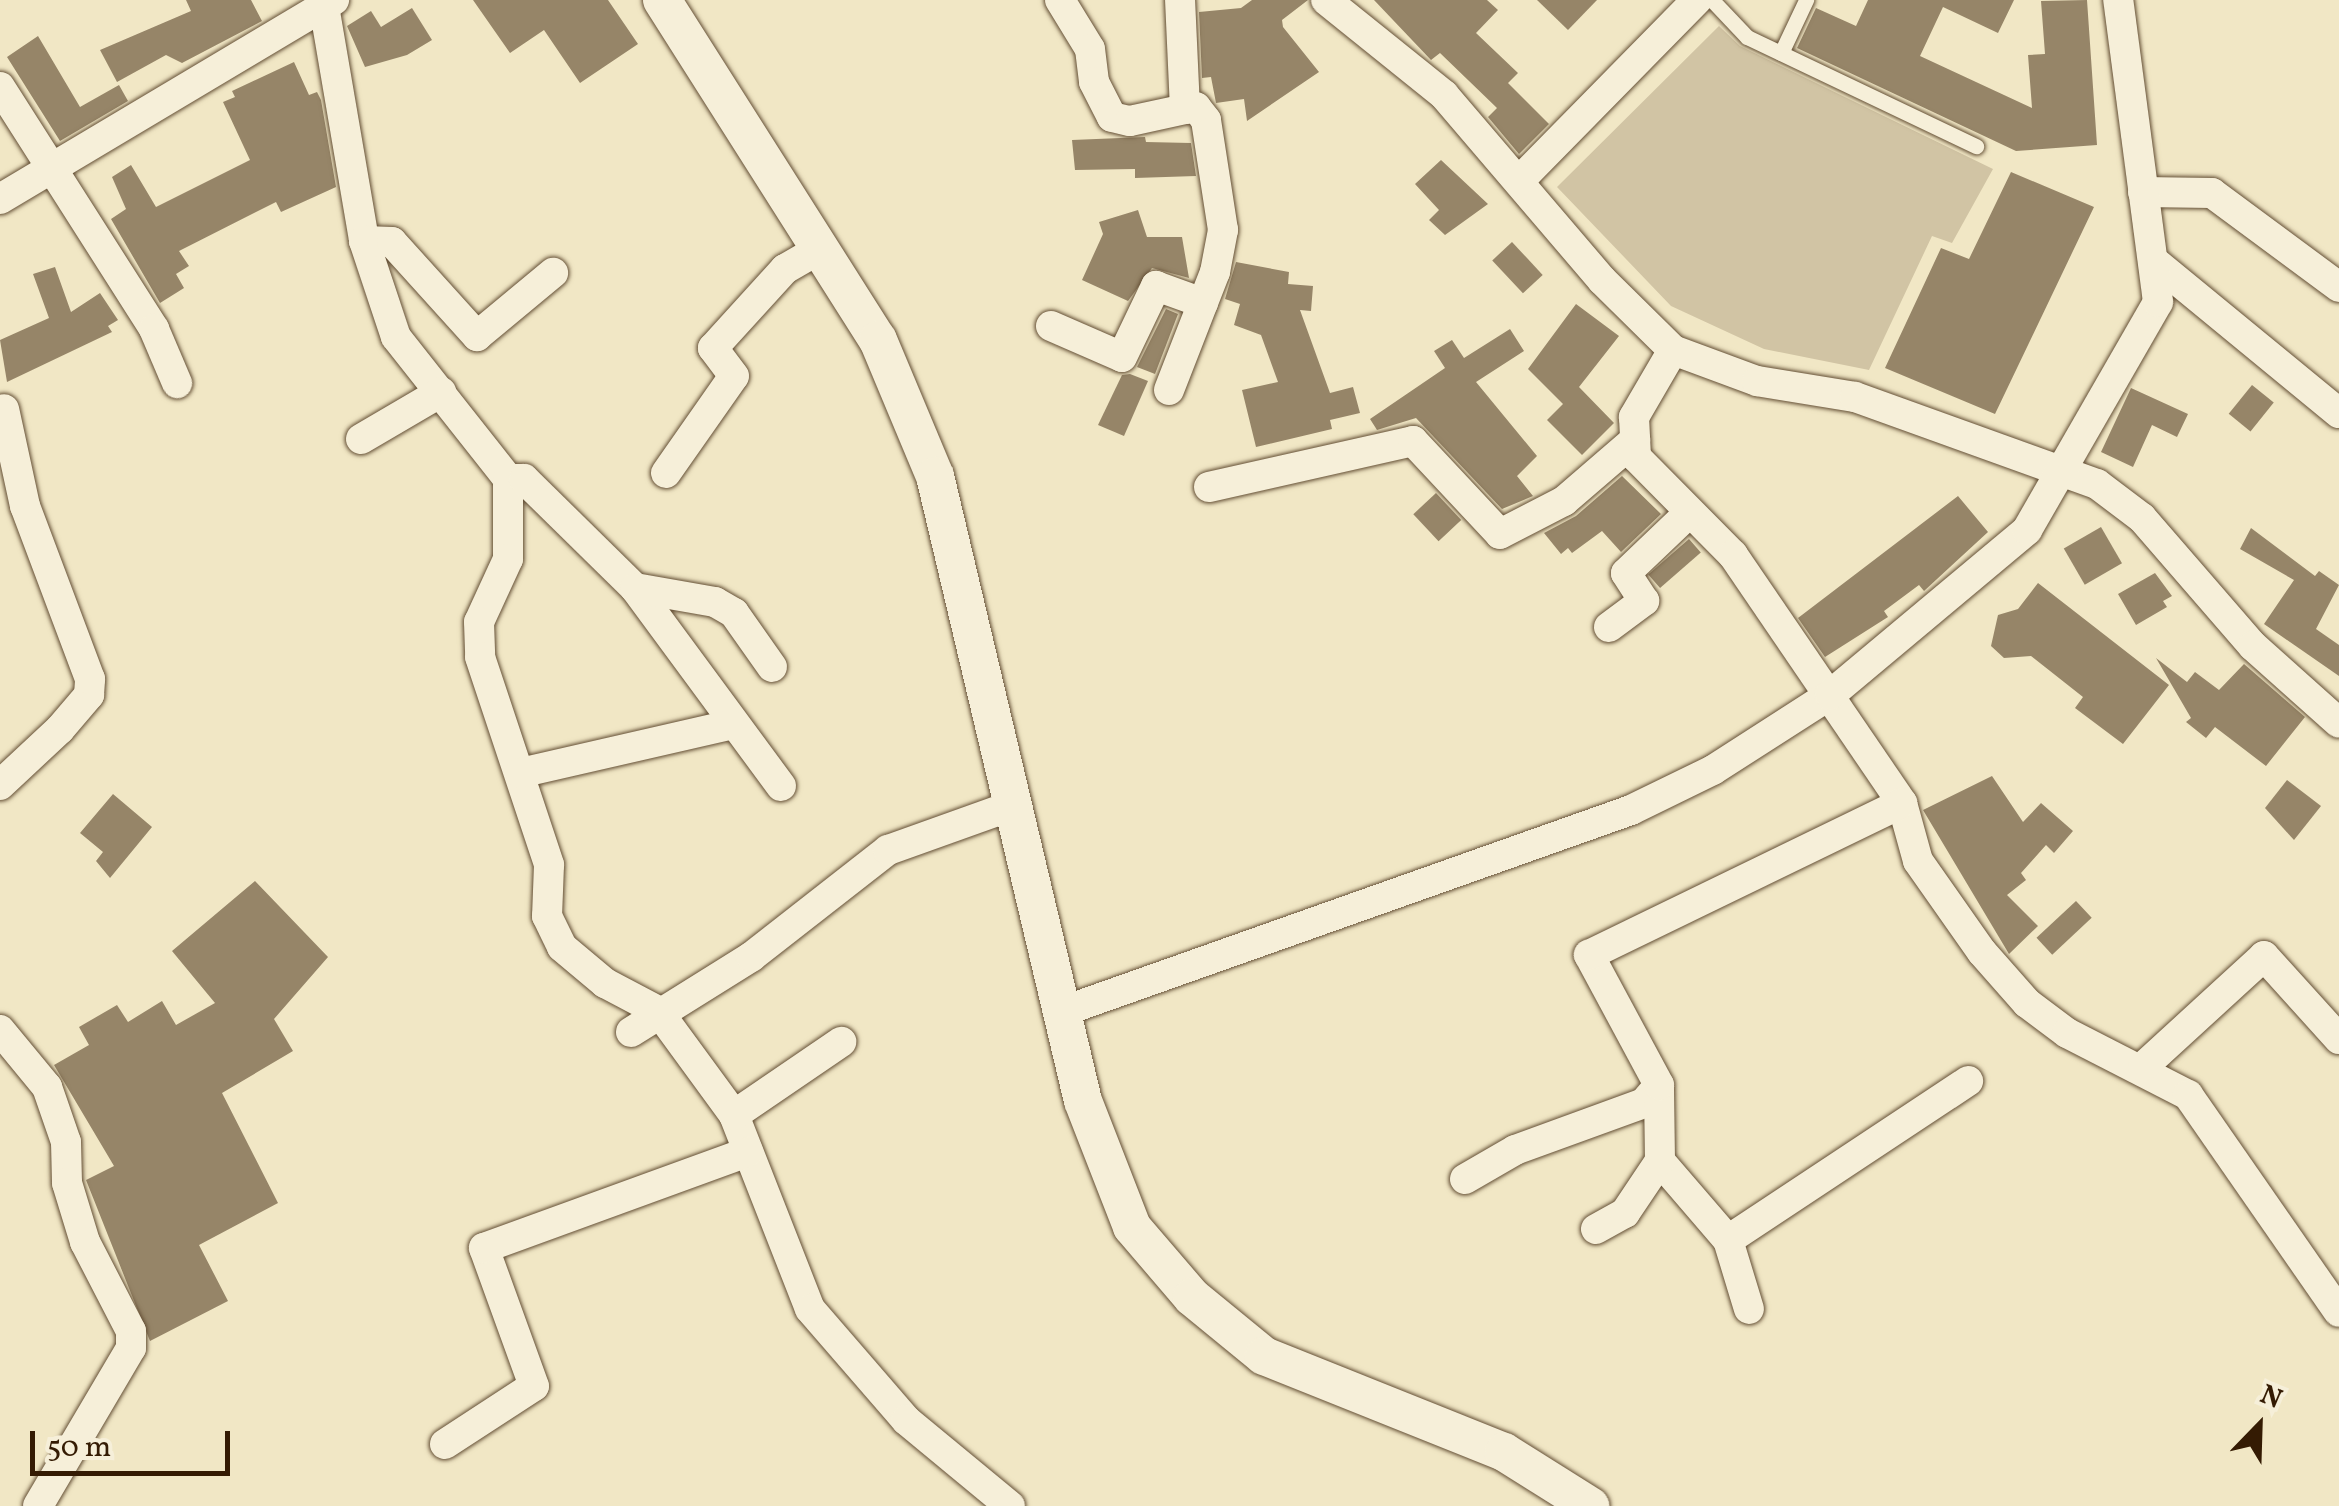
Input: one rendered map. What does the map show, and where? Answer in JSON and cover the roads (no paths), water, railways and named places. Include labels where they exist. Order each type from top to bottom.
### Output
[{"type":"street","points":[[662,0],[878,340],[935,476],[1083,1102],[1132,1227],[1192,1297],[1264,1356],[1504,1452],[1590,1506]]},
{"type":"street","points":[[1060,0],[1090,49],[1094,82],[1112,117],[1149,119],[1196,106],[1206,120],[1224,230],[1203,304],[1169,390]]},
{"type":"street","points":[[1180,0],[1185,108]]},
{"type":"street","points":[[1326,0],[1444,94],[1602,280],[1673,350],[1757,382],[1856,396],[2097,484],[2142,518],[2253,646],[2339,723]]},
{"type":"street","points":[[1519,182],[1697,0]]},
{"type":"street","points":[[1062,1012],[1631,810],[1713,770],[1830,695],[2028,530],[2158,302],[2118,0]]},
{"type":"street","points":[[0,200],[54,172],[328,2],[364,241],[396,337],[508,480],[508,559],[478,622],[480,657],[549,865],[548,916],[562,947],[605,983],[658,1011],[734,1115],[810,1309],[906,1420],[1004,1505]]},
{"type":"street","points":[[0,87],[154,329],[177,383]]},
{"type":"street","points":[[2144,192],[2212,193],[2339,287]]},
{"type":"street","points":[[364,241],[392,242],[477,336],[553,273]]},
{"type":"street","points":[[666,473],[734,376],[713,348],[785,269],[818,250]]},
{"type":"street","points":[[2155,262],[2339,412]]},
{"type":"street","points":[[1051,326],[1122,357],[1156,286],[1203,304]]},
{"type":"street","points":[[1673,350],[1634,418],[1636,457],[1688,514],[1733,555],[1902,803],[1918,861],[1982,952],[2027,1003],[2067,1033],[2143,1067],[2188,1095],[2339,1312]]},
{"type":"street","points":[[361,438],[440,392]]},
{"type":"street","points":[[0,785],[70,718],[89,695],[90,679],[26,506],[4,410]]},
{"type":"street","points":[[1209,486],[1413,441],[1500,534],[1564,501],[1635,440]]},
{"type":"street","points":[[508,480],[524,479],[636,588],[730,725],[781,786]]},
{"type":"street","points":[[1609,627],[1644,602],[1626,573],[1688,514]]},
{"type":"street","points":[[636,588],[724,608],[772,666]]},
{"type":"street","points":[[520,772],[730,725]]},
{"type":"street","points":[[1596,1229],[1625,1212],[1660,1161],[1659,1084],[1589,956],[1902,803]]},
{"type":"street","points":[[631,1032],[658,1011],[751,957],[888,850],[1011,806]]},
{"type":"street","points":[[2143,1067],[2264,956],[2339,1039]]},
{"type":"street","points":[[0,1030],[47,1087],[66,1142],[67,1184],[85,1242],[130,1331],[131,1348],[38,1506]]},
{"type":"street","points":[[734,1115],[841,1042]]},
{"type":"street","points":[[1728,1240],[1968,1081]]},
{"type":"street","points":[[1465,1179],[1515,1150],[1644,1103],[1659,1084]]},
{"type":"street","points":[[445,1444],[534,1386],[484,1248],[748,1152]]},
{"type":"street","points":[[1660,1161],[1728,1240],[1749,1309]]},
{"type":"lane","points":[[1712,0],[1747,37],[1976,146]]},
{"type":"lane","points":[[1781,53],[1806,0]]}]
